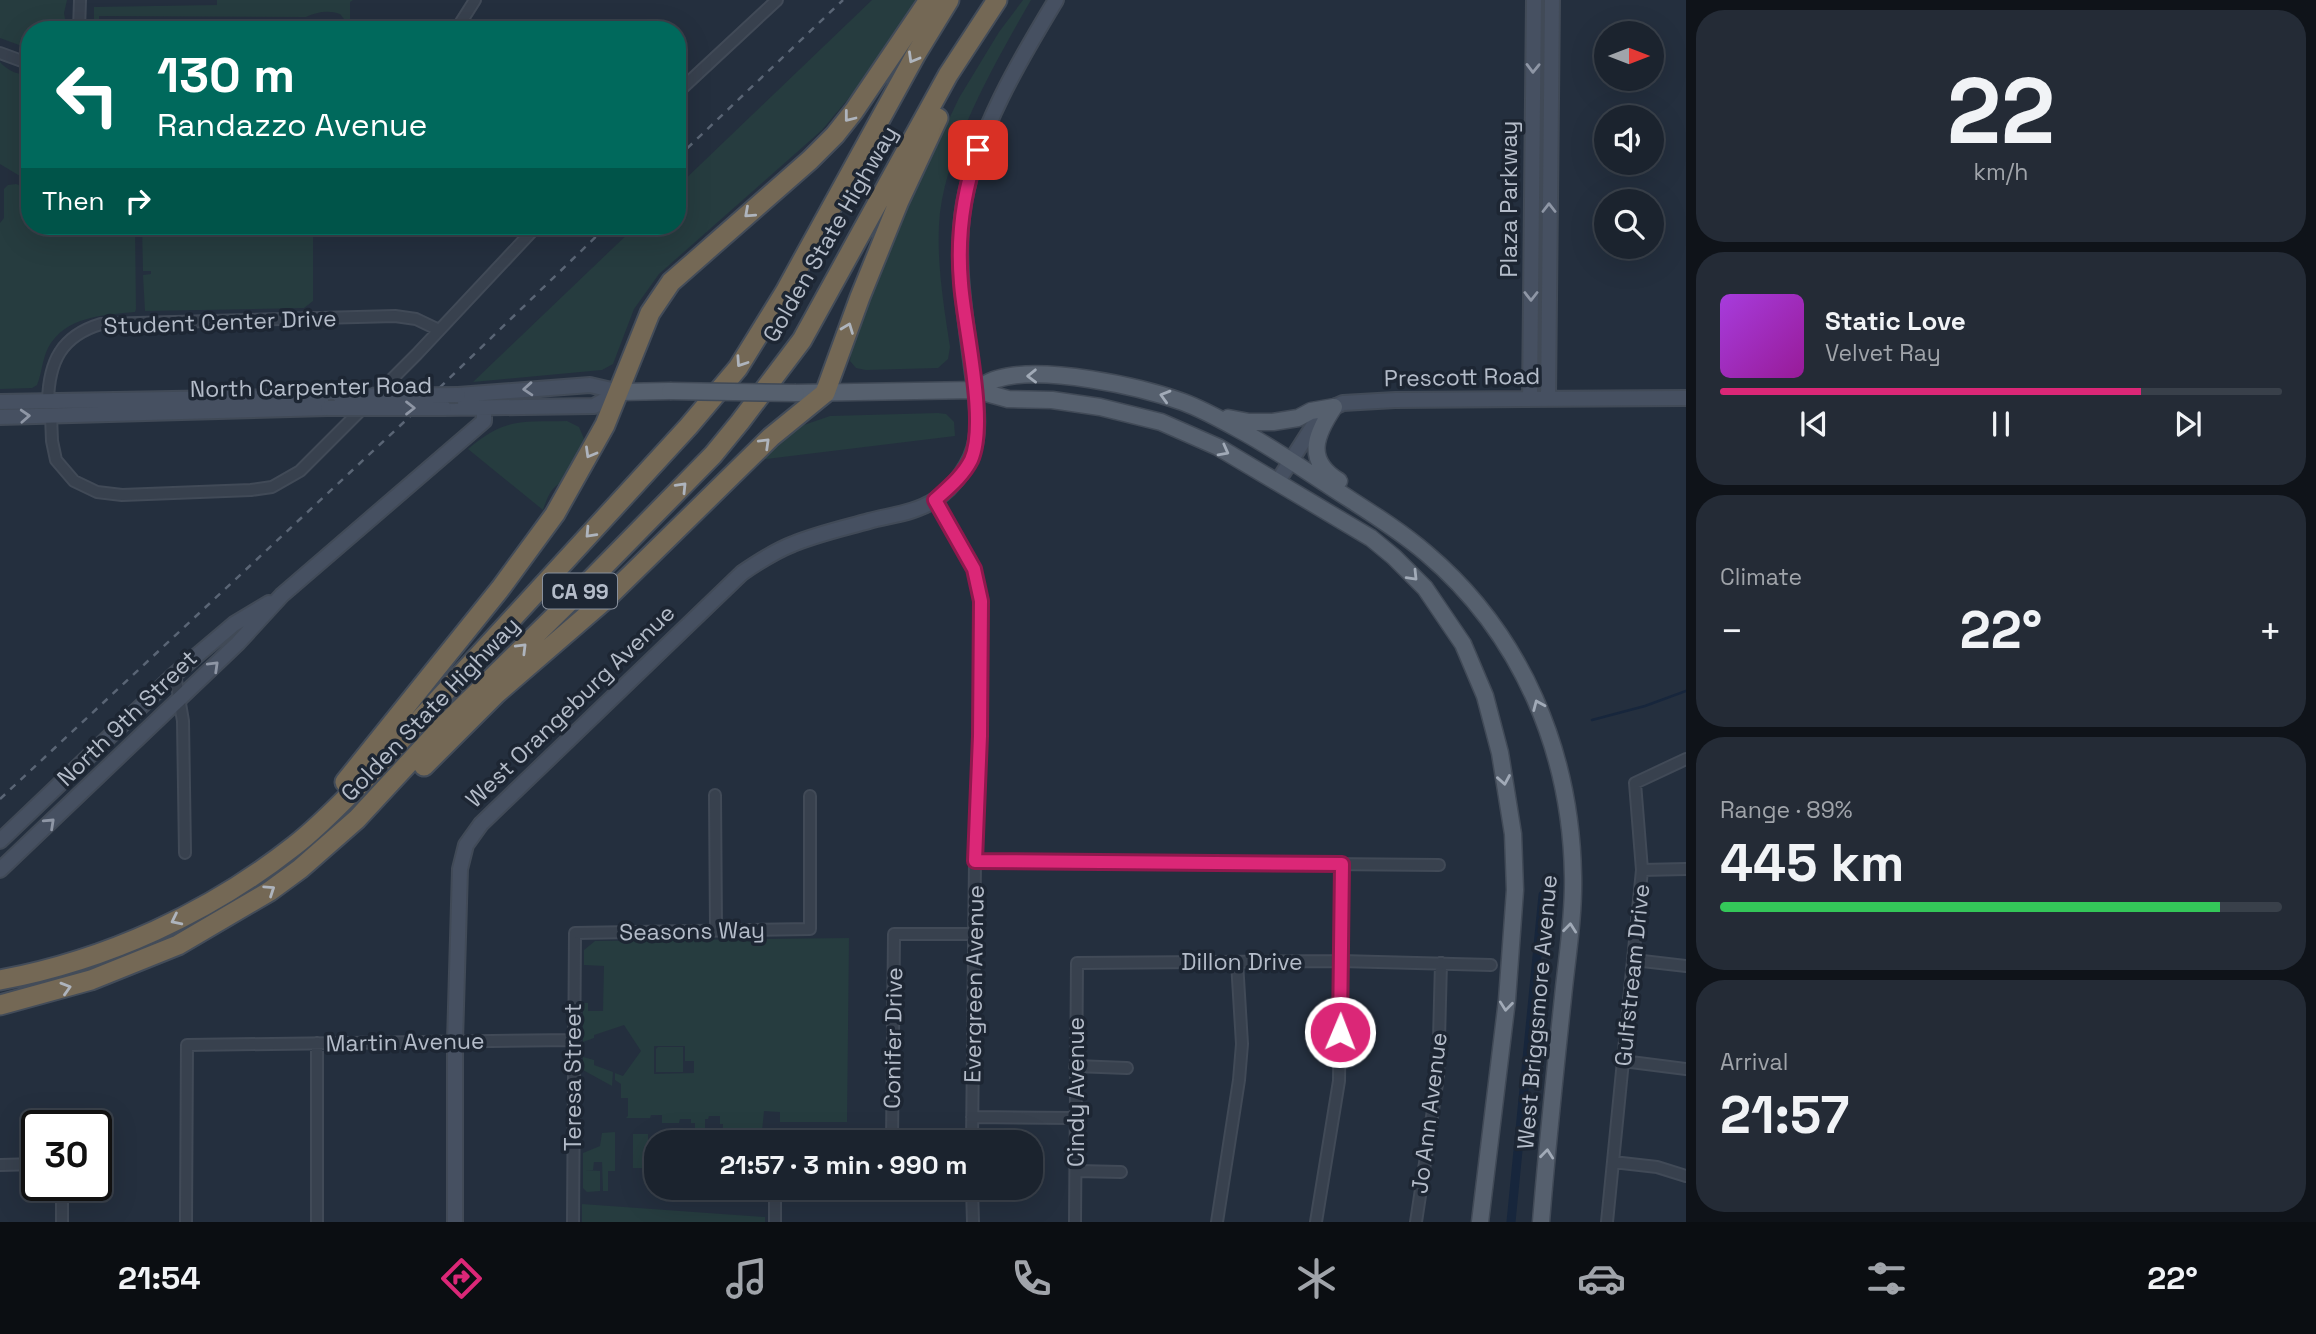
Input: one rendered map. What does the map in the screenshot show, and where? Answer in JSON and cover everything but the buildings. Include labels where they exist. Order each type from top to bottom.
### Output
[{"type":"highway","points":[[241,883],[348,779],[500,589],[560,505],[596,442],[620,392],[650,313],[671,282],[835,135],[929,0]]},
{"type":"highway","name":"Golden State Highway","points":[[0,980],[50,968],[116,947],[180,918],[241,883],[295,845],[332,813],[368,776],[688,427],[738,368],[785,292],[916,54],[949,0]]},
{"type":"highway","name":"Golden State Highway","points":[[0,1005],[90,980],[178,945],[260,897],[300,869],[357,819],[443,726],[694,475],[740,422],[802,340],[948,75],[997,0]]},
{"type":"highway","points":[[300,869],[359,825],[407,783],[496,694],[606,599],[771,437],[825,393],[860,297],[935,125],[986,31],[1009,0]]},
{"type":"main road","name":"West Briggsmore Avenue","points":[[975,390],[997,379],[1028,375],[1065,376],[1102,381],[1162,395],[1207,412],[1291,461],[1416,544],[1450,573],[1490,620],[1520,665],[1546,725],[1566,790],[1572,847],[1572,908],[1541,1222]]},
{"type":"main road","name":"West Briggsmore Avenue","points":[[825,393],[975,390],[1008,400],[1078,403],[1136,415],[1188,433],[1278,481],[1371,538],[1425,588],[1463,644],[1485,696],[1494,723],[1513,834],[1515,890],[1507,1000],[1480,1222]]},
{"type":"main road","name":"North Carpenter Road","points":[[620,392],[825,393]]},
{"type":"main road","points":[[1207,412],[1249,422],[1273,422],[1334,407]]},
{"type":"main road","points":[[1334,407],[1322,425],[1318,440],[1320,466],[1383,509],[1416,544]]},
{"type":"street","points":[[80,0],[80,21]]},
{"type":"street","points":[[686,85],[778,0]]},
{"type":"street","name":"West Orangeburg Avenue","points":[[454,1222],[460,869],[466,845],[481,824],[742,573],[794,543],[912,511],[935,500],[955,482],[970,460],[976,439],[975,390],[959,258],[969,178],[992,120],[1023,57],[1056,0]]},
{"type":"street","name":"Plaza Parkway","points":[[1530,399],[1534,0]]},
{"type":"street","name":"Plaza Parkway","points":[[1548,399],[1552,0]]},
{"type":"street","points":[[462,21],[473,4]]},
{"type":"street","points":[[468,21],[473,4]]},
{"type":"street","points":[[0,53],[21,61]]},
{"type":"street","points":[[439,330],[529,235]]},
{"type":"street","name":"Student Center Drive","points":[[395,316],[416,319],[439,330],[291,478],[272,487],[122,495],[97,492],[74,481],[56,460],[50,408],[51,370],[56,357],[76,335],[101,324],[395,316]]},
{"type":"street","name":"North Carpenter Road","points":[[0,417],[50,408],[340,396],[458,395],[590,385],[620,392]]},
{"type":"street","name":"North Carpenter Road","points":[[0,402],[50,408],[484,409],[594,406],[620,392]]},
{"type":"street","points":[[0,396],[28,396],[50,408]]},
{"type":"street","name":"Prescott Road","points":[[1334,407],[1353,401],[1686,398]]},
{"type":"street","points":[[1278,481],[1315,423],[1334,407]]},
{"type":"street","name":"North 9th Street","points":[[0,870],[180,700],[282,595],[484,421],[484,409]]},
{"type":"street","name":"Evergreen Avenue","points":[[935,500],[974,569],[981,601],[972,1130]]},
{"type":"street","name":"North 9th Street","points":[[0,841],[175,674],[234,624],[282,595]]},
{"type":"street","points":[[175,674],[183,721],[185,853]]},
{"type":"street","name":"Gulfstream Drive","points":[[1607,1222],[1642,870],[1635,783],[1686,759]]},
{"type":"street","points":[[715,795],[716,930]]},
{"type":"street","name":"Seasons Way","points":[[575,933],[810,929],[810,796]]},
{"type":"street","points":[[975,861],[1439,865]]},
{"type":"street","points":[[1316,1222],[1339,1081],[1342,864]]},
{"type":"street","points":[[1642,870],[1686,869]]},
{"type":"street","name":"Teresa Street","points":[[573,1222],[575,933]]},
{"type":"street","name":"Conifer Drive","points":[[892,1130],[894,934],[974,934]]},
{"type":"street","points":[[1634,960],[1686,966]]},
{"type":"street","name":"Dillon Drive","points":[[1077,963],[1341,961],[1491,965]]},
{"type":"street","points":[[1217,1222],[1242,1044],[1237,962]]},
{"type":"street","name":"Cindy Avenue","points":[[1075,1222],[1077,963]]},
{"type":"street","name":"Jo Ann Avenue","points":[[1416,1222],[1438,1077],[1441,963]]},
{"type":"street","name":"Martin Avenue","points":[[186,1222],[187,1045],[573,1040]]},
{"type":"street","points":[[317,1043],[317,1222]]},
{"type":"street","points":[[1623,1061],[1686,1069]]},
{"type":"street","points":[[1075,1066],[1127,1068]]},
{"type":"street","points":[[972,1117],[1075,1118]]},
{"type":"street","points":[[1612,1162],[1657,1167],[1686,1176]]},
{"type":"street","points":[[0,1165],[21,1164]]},
{"type":"street","points":[[1077,1171],[1121,1172]]},
{"type":"street","points":[[775,1200],[775,1222]]},
{"type":"street","points":[[972,1200],[973,1222]]},
{"type":"street","points":[[62,1201],[62,1222]]},
{"type":"green space","points":[[0,0],[67,0],[65,21],[21,21],[21,46],[0,38]]},
{"type":"green space","points":[[217,0],[353,0],[350,2],[350,21],[344,21],[340,14],[327,12],[306,17],[99,16],[99,21],[94,21],[94,7],[217,5]]},
{"type":"green space","points":[[872,0],[917,0],[853,93],[822,130],[659,274],[634,309],[613,364],[602,370],[473,382],[627,235],[686,235],[686,178]]},
{"type":"green space","points":[[1023,0],[1031,0],[987,80],[960,138],[943,197],[939,256],[950,347],[948,359],[938,368],[856,368],[850,361],[853,335],[905,212],[959,98],[999,32]]},
{"type":"green space","points":[[0,62],[6,68],[21,74],[21,177],[0,164]]},
{"type":"green space","points":[[8,185],[21,186],[21,235],[135,235],[135,312],[86,319],[64,329],[48,348],[37,385],[32,388],[0,389],[0,223],[4,218],[4,189]]},
{"type":"green space","points":[[142,235],[313,235],[313,301],[304,308],[145,311],[143,275],[151,274],[151,271],[143,271]]},
{"type":"green space","points":[[946,414],[954,422],[955,436],[758,460],[798,427],[830,416]]},
{"type":"green space","points":[[567,421],[579,427],[585,441],[563,482],[555,486],[550,493],[543,510],[468,449],[493,431],[514,423]]},
{"type":"green space","points":[[849,938],[847,1122],[780,1122],[780,1112],[764,1111],[762,1130],[723,1130],[720,1116],[709,1116],[705,1119],[705,1128],[695,1128],[691,1119],[680,1119],[679,1123],[662,1123],[662,1115],[626,1118],[628,1098],[621,1098],[621,1084],[615,1080],[615,1073],[623,1076],[641,1051],[624,1025],[594,1035],[594,1038],[583,1042],[583,1003],[588,1003],[588,1011],[603,1011],[604,966],[584,965],[584,950],[595,941]],"holes":[[[654,1046],[685,1046],[685,1061],[694,1061],[694,1073],[654,1074]]]},
{"type":"green space","points":[[658,1047],[683,1047],[683,1072],[656,1072]]},
{"type":"green space","points":[[583,1057],[594,1060],[594,1065],[613,1072],[612,1086],[583,1070]]},
{"type":"green space","points":[[615,1132],[615,1171],[608,1171],[608,1191],[603,1191],[602,1162],[594,1162],[593,1170],[586,1170],[600,1171],[600,1191],[587,1192],[583,1188],[583,1153],[600,1146],[602,1133]]},
{"type":"green space","points":[[633,1134],[644,1134],[644,1168],[633,1168]]},
{"type":"green space","points":[[582,1204],[765,1217],[765,1222],[582,1222]]},
{"type":"waterway","points":[[1592,720],[1645,706],[1686,691]]},
{"type":"waterway","points":[[1511,1222],[1543,895]]},
{"type":"railway","points":[[686,149],[843,0]]},
{"type":"railway","points":[[0,799],[403,423],[598,235]]},
{"type":"route","points":[[978,150],[964,204],[959,258],[975,390],[976,439],[970,460],[955,482],[935,500],[974,569],[981,601],[980,736],[975,861],[1342,864],[1340,1032]]}]
